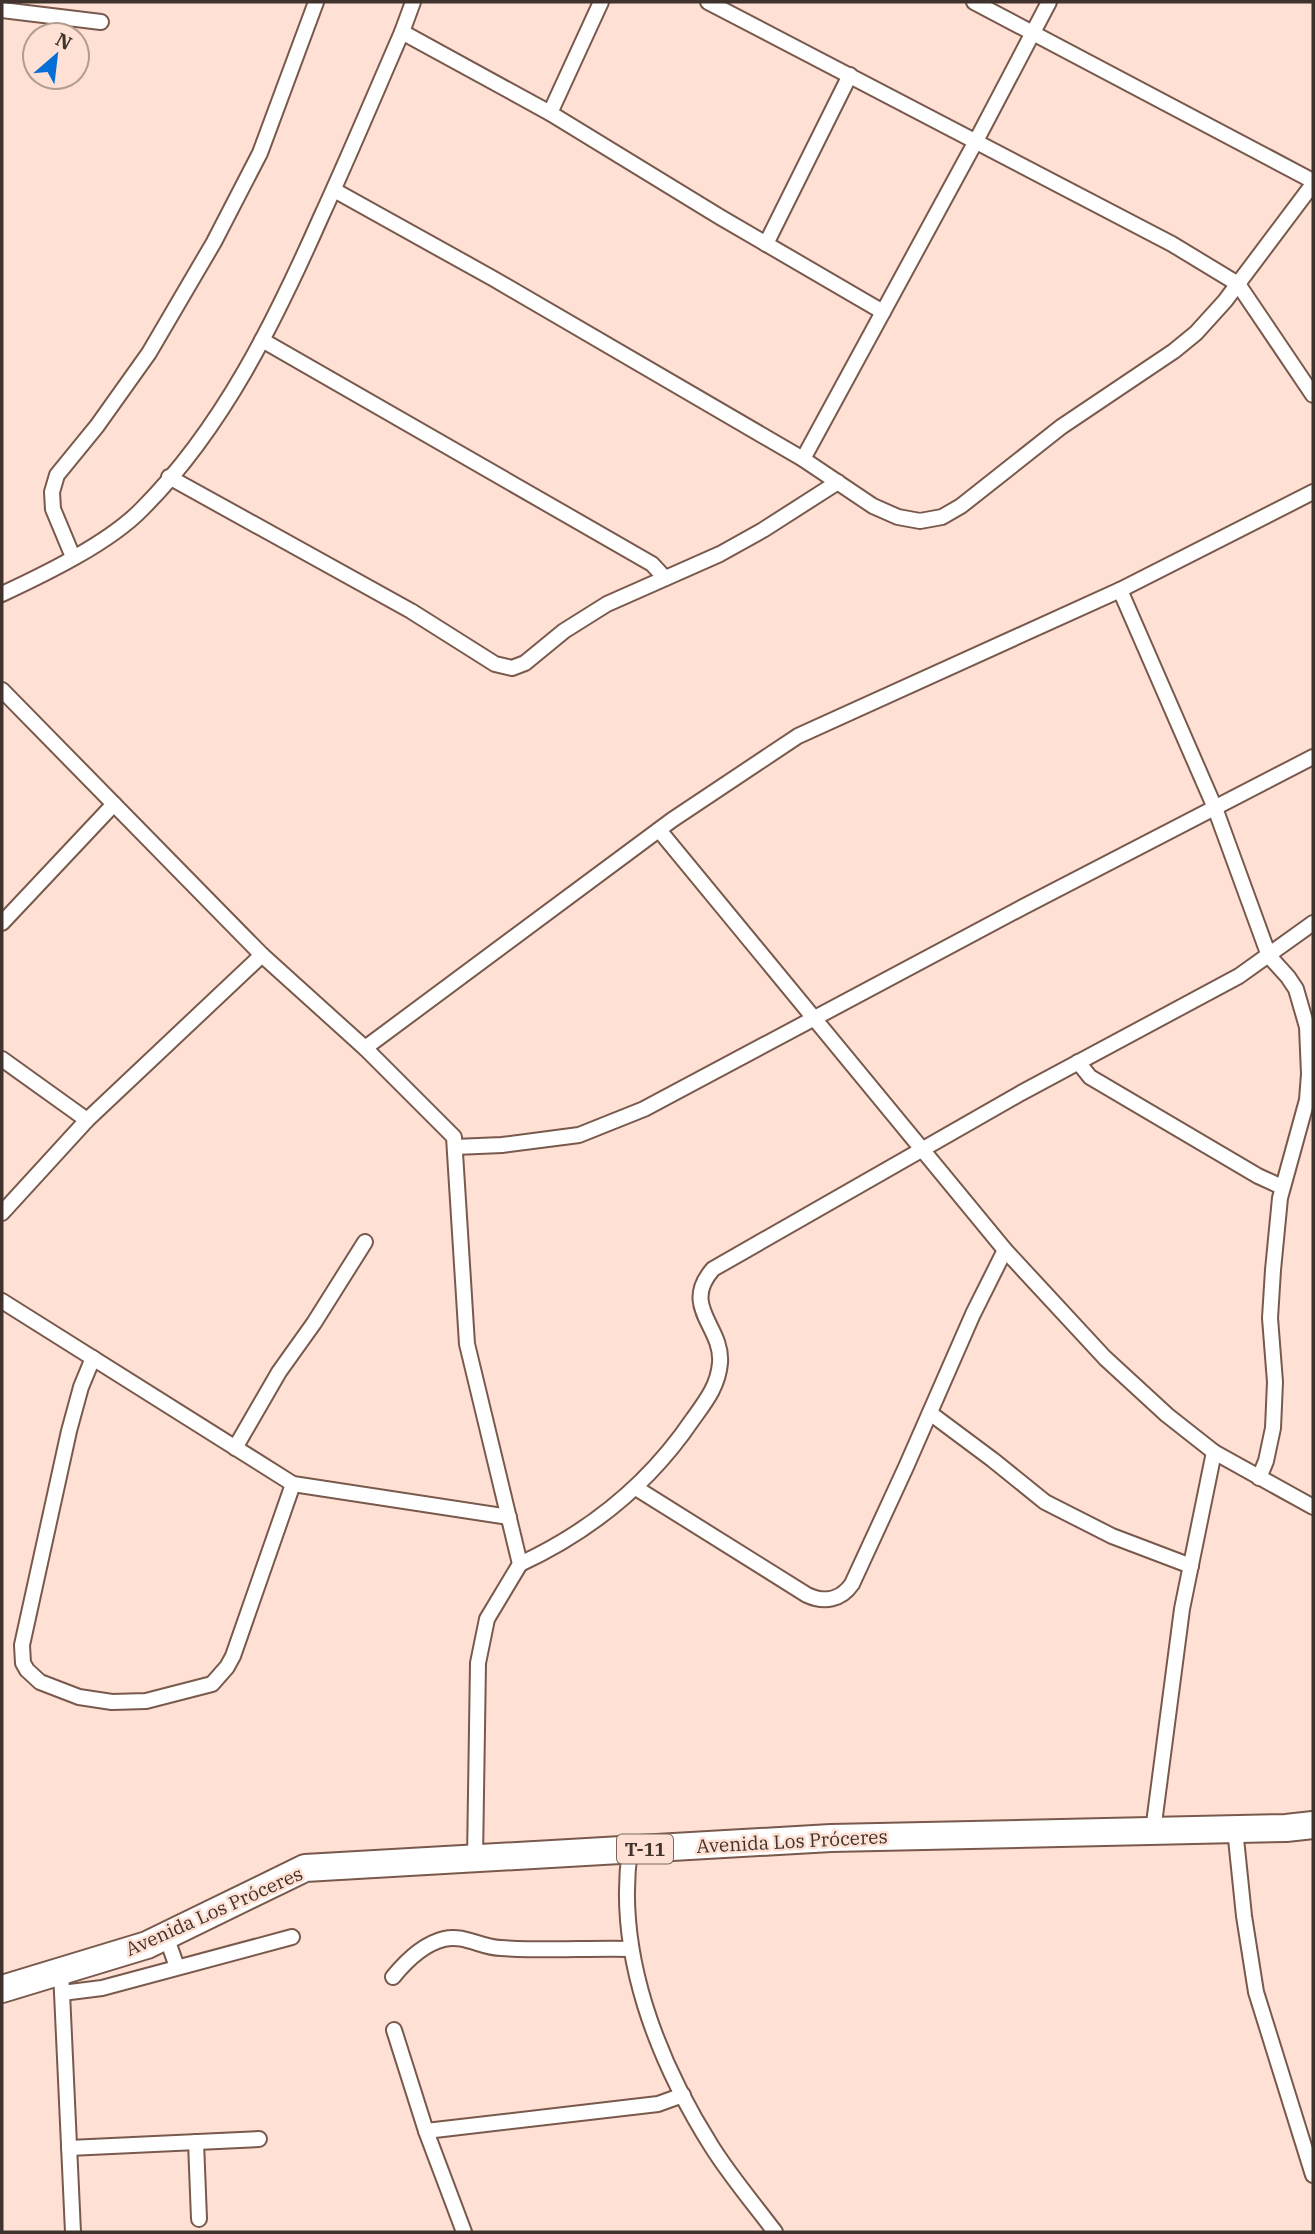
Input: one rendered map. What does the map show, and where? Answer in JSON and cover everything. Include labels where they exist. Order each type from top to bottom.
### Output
[{"type":"highway","name":"Avenida Los Próceres","points":[[2,1989],[61,1982],[147,1945],[305,1868],[831,1838],[1313,1825]]},
{"type":"street","points":[[73,557],[53,509],[51,492],[57,475],[97,426],[149,353],[214,242],[260,153],[316,2]]},
{"type":"street","points":[[2,594],[73,557],[141,511],[210,425],[262,340],[289,289],[413,2]]},
{"type":"street","points":[[550,113],[601,2]]},
{"type":"street","points":[[709,2],[1172,244],[1238,284],[1313,395]]},
{"type":"street","points":[[334,190],[494,279],[803,459],[873,506],[898,517],[920,521],[942,517],[961,506],[1061,427],[1174,351],[1211,317],[1313,182],[974,2]]},
{"type":"street","points":[[803,459],[1049,2]]},
{"type":"street","points":[[2,10],[101,22]]},
{"type":"street","points":[[402,32],[550,113],[883,312]]},
{"type":"street","points":[[766,244],[850,75]]},
{"type":"street","points":[[262,340],[652,564],[665,578]]},
{"type":"street","points":[[169,477],[377,592],[503,667],[512,668],[525,663],[564,631],[596,611],[720,554],[838,482]]},
{"type":"street","points":[[365,1048],[659,830],[798,736],[1121,590],[1313,492]]},
{"type":"street","points":[[1121,590],[1215,808],[1269,956],[1296,989],[1302,1003],[1309,1051],[1307,1100],[1282,1187],[1276,1234],[1270,1318],[1275,1382],[1273,1428],[1266,1461],[1259,1478]]},
{"type":"street","points":[[2,691],[262,955],[365,1048],[454,1137],[467,1344],[520,1564]]},
{"type":"street","points":[[455,1147],[502,1145],[579,1135],[676,1094],[814,1018],[1313,757]]},
{"type":"street","points":[[2,923],[114,804]]},
{"type":"street","points":[[659,830],[1005,1250],[1135,1387],[1214,1452],[1313,1507]]},
{"type":"street","points":[[475,1858],[478,1663],[487,1619],[520,1564],[570,1539],[593,1524],[636,1488],[685,1432],[706,1402],[716,1381],[720,1351],[701,1306],[701,1291],[707,1276],[721,1264],[921,1150],[1239,976],[1313,923]]},
{"type":"street","points":[[2,1213],[87,1120],[262,955]]},
{"type":"street","points":[[2,1059],[87,1120]]},
{"type":"street","points":[[1078,1062],[1090,1077],[1258,1176],[1282,1187]]},
{"type":"street","points":[[234,1448],[279,1372],[365,1242]]},
{"type":"street","points":[[636,1488],[807,1595],[821,1600],[835,1598],[852,1584],[973,1314],[1005,1250]]},
{"type":"street","points":[[2,1301],[293,1484],[509,1517]]},
{"type":"street","points":[[93,1359],[81,1387],[69,1431],[22,1645],[23,1663],[40,1682],[79,1697],[121,1703],[146,1701],[212,1684],[228,1667],[233,1657],[293,1484]]},
{"type":"street","points":[[930,1413],[1045,1502],[1112,1536],[1191,1566]]},
{"type":"street","points":[[1153,1831],[1182,1609],[1214,1452]]},
{"type":"street","points":[[1234,1829],[1256,1992],[1313,2175]]},
{"type":"street","points":[[630,1850],[626,1894],[631,1949],[650,2017],[683,2095],[711,2146],[769,2231]]},
{"type":"street","points":[[166,1936],[177,1967]]},
{"type":"street","points":[[72,2232],[61,1982],[102,1987],[292,1937]]},
{"type":"street","points":[[393,1977],[418,1952],[442,1939],[452,1937],[498,1948],[631,1949]]},
{"type":"street","points":[[394,2030],[426,2130],[464,2232]]},
{"type":"street","points":[[426,2130],[658,2104],[683,2095]]},
{"type":"street","points":[[69,2148],[259,2139]]},
{"type":"street","points":[[196,2142],[199,2219]]}]
